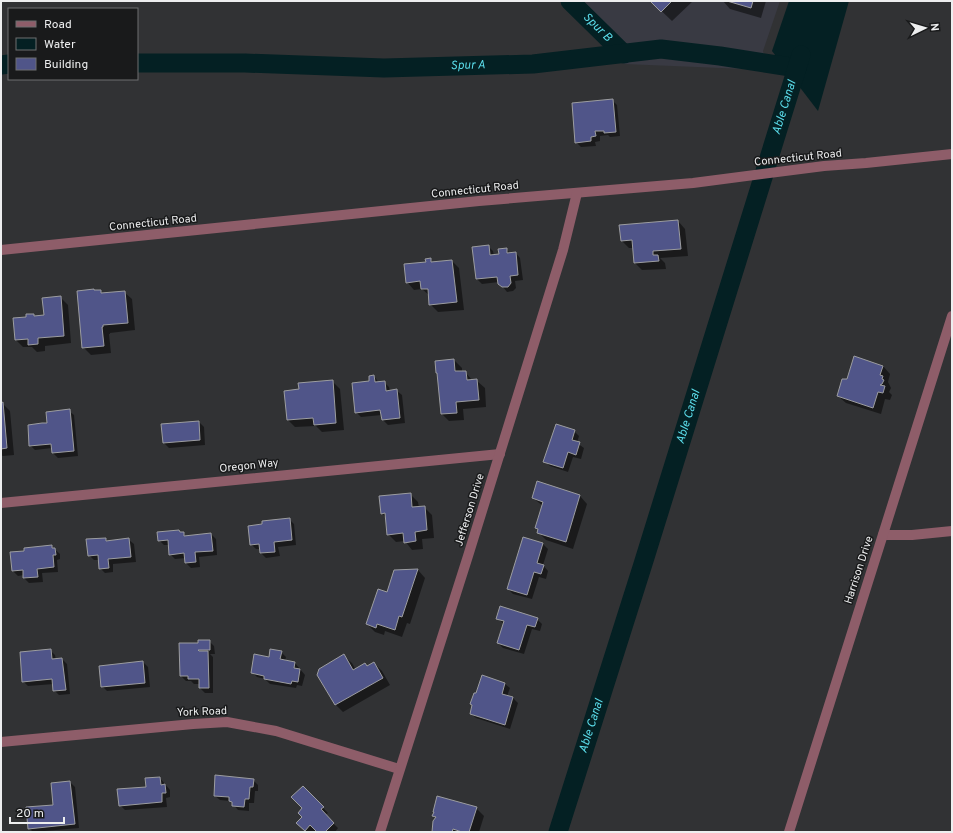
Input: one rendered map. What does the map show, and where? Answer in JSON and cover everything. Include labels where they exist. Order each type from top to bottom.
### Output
[{"type":"street","name":"Connecticut Road","points":[[1,250],[693,182],[824,166],[952,154]]},
{"type":"street","name":"Jefferson Drive","points":[[380,832],[563,250],[577,193]]},
{"type":"street","name":"Harrison Drive","points":[[789,832],[952,316]]},
{"type":"street","name":"Oregon Way","points":[[1,503],[500,454]]},
{"type":"street","points":[[883,535],[912,535],[952,532]]},
{"type":"street","name":"York Road","points":[[1,742],[227,722],[276,731],[399,769]]},
{"type":"shaded area","points":[[560,1],[780,1],[763,51],[764,55],[773,67],[773,70],[624,64]]},
{"type":"water","points":[[789,1],[849,1],[818,111],[772,51]]},
{"type":"building","points":[[650,1],[672,1],[661,12]]},
{"type":"building","points":[[727,1],[753,1],[751,8]]},
{"type":"building","points":[[613,99],[616,132],[604,133],[604,131],[595,131],[596,136],[591,137],[591,141],[575,143],[572,103]]},
{"type":"building","points":[[678,220],[681,249],[653,251],[653,255],[658,255],[659,261],[634,263],[632,240],[621,241],[619,225]]},
{"type":"building","points":[[489,245],[490,255],[499,254],[498,249],[507,248],[507,253],[516,252],[518,275],[510,276],[511,283],[508,287],[502,287],[498,284],[497,277],[476,279],[472,247]]},
{"type":"building","points":[[431,258],[431,262],[452,260],[457,302],[429,305],[428,289],[421,289],[420,281],[406,283],[404,264],[426,262],[425,259]]},
{"type":"building","points":[[94,289],[101,290],[101,293],[125,291],[128,323],[103,325],[104,346],[82,348],[77,291]]},
{"type":"building","points":[[61,296],[64,336],[38,338],[38,344],[28,345],[28,339],[15,340],[13,318],[26,317],[26,314],[34,314],[34,316],[44,315],[42,298]]},
{"type":"building","points":[[854,356],[883,366],[880,375],[883,376],[882,379],[884,380],[880,385],[885,386],[883,393],[878,392],[873,408],[837,396],[842,379],[847,379]]},
{"type":"building","points":[[454,359],[455,371],[466,371],[467,380],[477,379],[479,400],[456,402],[457,413],[441,414],[435,361]]},
{"type":"building","points":[[374,375],[375,382],[385,381],[386,391],[397,389],[400,418],[382,420],[380,410],[355,413],[352,383],[369,381],[369,376]]},
{"type":"building","points":[[333,380],[336,423],[314,425],[313,418],[287,420],[284,391],[299,389],[298,383]]},
{"type":"building","points":[[3,402],[7,448],[1,449],[1,403]]},
{"type":"building","points":[[70,409],[74,451],[52,453],[51,444],[29,446],[28,425],[47,423],[46,412]]},
{"type":"building","points":[[199,421],[200,440],[163,443],[161,424]]},
{"type":"building","points":[[556,424],[575,430],[572,440],[580,442],[576,455],[568,452],[563,468],[543,462]]},
{"type":"building","points":[[537,481],[580,495],[566,542],[537,533],[538,529],[535,528],[543,502],[532,498]]},
{"type":"building","points":[[411,493],[412,507],[425,506],[427,530],[415,532],[416,541],[404,543],[403,533],[387,535],[385,513],[381,514],[379,496]]},
{"type":"building","points":[[290,518],[292,540],[274,542],[275,552],[260,553],[259,544],[250,545],[248,526],[262,524],[262,521]]},
{"type":"building","points":[[179,530],[180,532],[184,532],[184,536],[211,533],[213,551],[195,552],[196,562],[185,563],[184,553],[169,555],[168,540],[158,541],[157,532]]},
{"type":"building","points":[[523,537],[543,543],[537,563],[544,565],[541,574],[534,572],[527,595],[507,589]]},
{"type":"building","points":[[106,538],[106,541],[129,538],[131,557],[108,559],[109,568],[99,569],[98,555],[88,556],[86,539]]},
{"type":"building","points":[[52,545],[52,548],[55,548],[56,555],[53,555],[54,567],[37,569],[38,577],[23,578],[23,570],[12,571],[10,552],[24,551],[24,548]]},
{"type":"building","points":[[418,569],[402,617],[399,616],[395,630],[377,624],[376,628],[366,624],[378,589],[387,592],[394,570]]},
{"type":"building","points":[[500,606],[538,618],[535,627],[527,625],[519,650],[497,643],[504,621],[496,619]]},
{"type":"building","points":[[198,640],[210,640],[210,650],[198,650],[208,651],[209,688],[199,688],[199,679],[188,679],[188,676],[180,676],[179,643],[198,643]]},
{"type":"building","points":[[51,649],[52,659],[62,658],[66,690],[53,691],[52,679],[22,682],[20,652]]},
{"type":"building","points":[[270,649],[282,651],[280,659],[295,662],[294,668],[300,669],[298,682],[292,681],[291,684],[264,679],[264,676],[251,673],[254,654],[269,657]]},
{"type":"building","points":[[344,654],[353,670],[365,663],[367,666],[374,662],[383,678],[335,705],[317,675],[319,669]]},
{"type":"building","points":[[143,661],[145,683],[101,687],[99,666]]},
{"type":"building","points":[[482,675],[505,683],[502,694],[513,697],[505,725],[470,714],[472,705],[470,704],[474,693],[476,693]]},
{"type":"building","points":[[215,775],[254,779],[253,787],[250,787],[249,799],[245,799],[244,807],[232,806],[232,802],[229,801],[229,797],[214,796]]},
{"type":"building","points":[[160,777],[161,785],[165,784],[166,793],[162,793],[162,802],[119,806],[117,789],[146,787],[145,778]]},
{"type":"building","points":[[70,781],[75,824],[28,829],[26,807],[53,805],[51,783]]},
{"type":"building","points":[[303,786],[324,807],[321,809],[334,823],[325,832],[317,832],[310,825],[305,831],[296,823],[302,817],[298,813],[302,808],[291,797]]},
{"type":"building","points":[[437,796],[477,807],[469,832],[462,832],[453,829],[452,832],[432,832],[433,821],[436,817],[432,816]]},
{"type":"waterway","name":"Spur B","points":[[570,1],[624,54]]},
{"type":"waterway","name":"Spur A","points":[[138,63],[245,63],[384,68],[533,64],[661,49],[720,56],[797,68]]},
{"type":"waterway","name":"Able Canal","points":[[558,832],[801,55]]},
{"type":"waterway","name":"Spur A","points":[[1,65],[8,64]]}]
